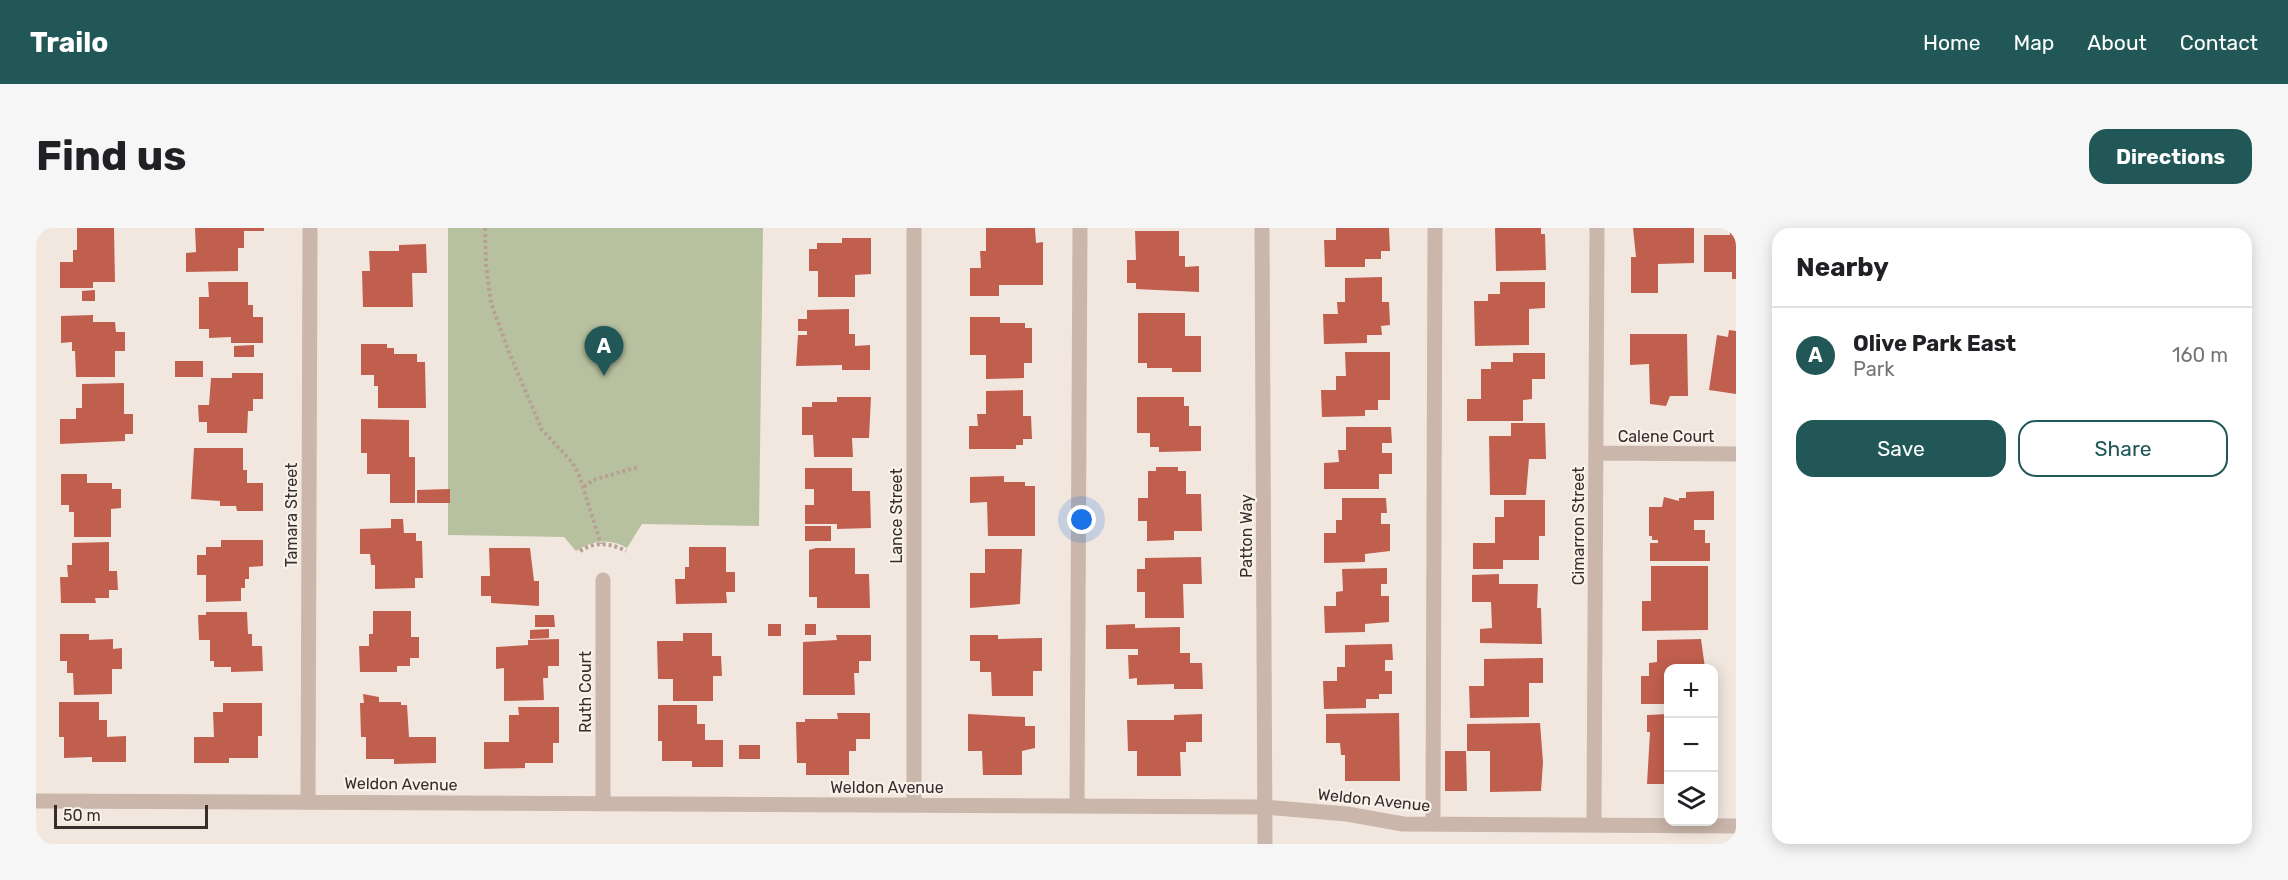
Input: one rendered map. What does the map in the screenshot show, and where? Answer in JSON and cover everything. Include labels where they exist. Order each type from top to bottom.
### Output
[{"type":"street","name":"Tamara Street","points":[[308,801],[310,228]]},
{"type":"street","name":"Lance Street","points":[[914,228],[914,805]]},
{"type":"street","points":[[1077,806],[1080,228]]},
{"type":"street","name":"Patton Way","points":[[1262,228],[1265,844]]},
{"type":"street","points":[[1432,824],[1435,228]]},
{"type":"street","name":"Cimarron Street","points":[[1594,825],[1597,228]]},
{"type":"street","name":"Calene Court","points":[[1596,453],[1736,454]]},
{"type":"street","name":"Ruth Court","points":[[603,580],[603,804]]},
{"type":"street","name":"Weldon Avenue","points":[[36,801],[1265,807],[1347,814],[1403,824],[1736,826]]},
{"type":"path","points":[[485,228],[486,265],[491,303],[521,385],[542,430],[572,462],[584,487],[601,544]]},
{"type":"path","points":[[584,487],[593,480],[638,467]]},
{"type":"path","points":[[580,551],[601,544],[612,544],[626,551]]},
{"type":"green space","points":[[448,228],[763,228],[759,526],[642,524],[627,548],[614,543],[601,542],[589,544],[576,551],[564,537],[448,535]]},
{"type":"building","points":[[77,228],[114,228],[115,282],[93,282],[93,288],[60,288],[60,262],[73,262],[73,250],[77,250]]},
{"type":"building","points":[[195,228],[264,228],[264,231],[244,231],[244,248],[238,248],[238,271],[186,272],[186,253],[196,252]]},
{"type":"building","points":[[986,228],[1035,228],[1036,243],[1043,242],[1043,285],[999,285],[999,296],[970,296],[970,268],[981,268],[980,251],[986,251]]},
{"type":"building","points":[[1336,228],[1389,228],[1390,251],[1381,251],[1381,259],[1365,259],[1365,267],[1325,267],[1324,240],[1336,240]]},
{"type":"building","points":[[1495,228],[1541,228],[1541,234],[1545,234],[1546,270],[1496,271]]},
{"type":"building","points":[[1633,228],[1694,228],[1694,263],[1658,264],[1658,293],[1631,293],[1631,257],[1636,257]]},
{"type":"building","points":[[1730,228],[1736,228],[1736,279],[1732,279],[1732,272],[1704,272],[1704,235],[1730,235]]},
{"type":"building","points":[[1135,231],[1179,231],[1179,256],[1185,256],[1185,267],[1199,266],[1199,292],[1136,289],[1136,283],[1127,283],[1127,260],[1136,260]]},
{"type":"building","points":[[842,238],[871,238],[871,274],[855,275],[855,297],[818,297],[818,271],[809,271],[809,249],[817,249],[817,243],[842,243]]},
{"type":"building","points":[[426,244],[427,273],[412,273],[413,307],[363,307],[362,271],[370,271],[369,251],[399,251],[399,245]]},
{"type":"building","points":[[1382,277],[1382,302],[1389,302],[1390,325],[1381,326],[1382,335],[1367,335],[1367,343],[1324,344],[1323,314],[1338,314],[1337,302],[1345,302],[1345,278]]},
{"type":"building","points":[[208,282],[248,282],[248,305],[253,305],[253,317],[263,317],[263,343],[231,343],[231,337],[209,338],[209,329],[199,329],[199,297],[209,297]]},
{"type":"building","points":[[1500,282],[1545,282],[1545,308],[1529,309],[1529,345],[1475,346],[1474,301],[1488,301],[1488,294],[1500,294]]},
{"type":"building","points":[[95,290],[95,301],[82,301],[82,291]]},
{"type":"building","points":[[849,309],[849,334],[855,334],[855,346],[870,345],[870,370],[842,370],[842,365],[796,366],[798,335],[807,335],[807,331],[798,331],[798,319],[807,319],[807,310]]},
{"type":"building","points":[[1138,313],[1185,313],[1185,336],[1201,336],[1201,372],[1172,372],[1172,368],[1147,368],[1147,363],[1138,363]]},
{"type":"building","points":[[93,315],[93,322],[115,322],[116,332],[125,332],[125,351],[115,351],[115,377],[76,377],[75,351],[72,351],[72,342],[61,343],[61,316]]},
{"type":"building","points":[[970,317],[1000,317],[1000,323],[1025,323],[1025,328],[1032,328],[1032,363],[1024,363],[1024,378],[986,379],[986,355],[970,355]]},
{"type":"building","points":[[1729,330],[1736,331],[1736,394],[1709,390],[1717,335],[1728,337]]},
{"type":"building","points":[[1630,334],[1687,334],[1688,396],[1670,396],[1666,406],[1650,404],[1649,364],[1630,365]]},
{"type":"building","points":[[361,344],[387,344],[387,348],[394,348],[394,354],[417,354],[417,362],[425,362],[426,408],[378,408],[378,386],[374,386],[374,375],[361,375]]},
{"type":"building","points":[[254,345],[254,357],[234,357],[234,346]]},
{"type":"building","points":[[1345,352],[1390,352],[1390,400],[1378,400],[1378,410],[1365,410],[1365,416],[1322,417],[1321,390],[1336,390],[1336,376],[1346,376]]},
{"type":"building","points":[[1513,353],[1545,353],[1545,379],[1532,379],[1532,399],[1523,400],[1523,421],[1467,421],[1467,399],[1481,399],[1481,369],[1491,369],[1491,362],[1513,362]]},
{"type":"building","points":[[175,361],[203,361],[203,377],[175,377]]},
{"type":"building","points":[[232,373],[263,373],[263,399],[253,399],[253,411],[248,411],[247,433],[207,433],[207,422],[199,422],[198,405],[209,405],[211,378],[232,378]]},
{"type":"building","points":[[124,383],[124,414],[133,414],[133,434],[125,434],[125,441],[60,444],[60,419],[76,419],[76,408],[82,408],[82,384]]},
{"type":"building","points":[[1023,390],[1023,416],[1031,416],[1032,439],[1023,439],[1023,445],[1016,445],[1016,449],[969,449],[969,426],[978,426],[977,414],[986,414],[986,391]]},
{"type":"building","points":[[837,397],[871,397],[869,438],[852,438],[853,457],[814,457],[813,435],[802,435],[802,407],[812,407],[812,402],[837,402]]},
{"type":"building","points":[[1137,397],[1184,397],[1184,406],[1189,406],[1189,426],[1201,426],[1201,451],[1159,452],[1159,447],[1150,447],[1150,433],[1137,433]]},
{"type":"building","points":[[361,419],[409,420],[409,457],[415,457],[415,503],[390,503],[390,474],[367,474],[367,453],[361,453]]},
{"type":"building","points":[[1511,423],[1545,423],[1546,459],[1529,459],[1526,495],[1490,495],[1489,436],[1511,436]]},
{"type":"building","points":[[1346,427],[1391,427],[1392,443],[1382,443],[1382,453],[1392,453],[1392,474],[1379,474],[1379,489],[1324,489],[1324,463],[1339,462],[1338,450],[1346,450]]},
{"type":"building","points":[[194,448],[243,448],[243,470],[247,470],[247,483],[263,483],[263,511],[237,511],[236,506],[220,506],[220,501],[191,499]]},
{"type":"building","points":[[1156,467],[1178,467],[1178,471],[1186,471],[1186,494],[1201,494],[1202,531],[1174,531],[1174,540],[1147,541],[1147,521],[1138,521],[1138,498],[1148,498],[1148,471],[1156,471]]},
{"type":"building","points":[[805,468],[852,468],[852,491],[870,491],[871,528],[837,529],[837,524],[805,524],[805,505],[814,505],[814,489],[805,489]]},
{"type":"building","points":[[61,474],[87,474],[87,483],[112,483],[112,489],[121,489],[121,508],[111,509],[111,537],[74,537],[74,512],[69,512],[69,505],[61,505]]},
{"type":"building","points":[[1004,476],[1004,482],[1025,482],[1025,486],[1035,486],[1035,536],[988,536],[987,502],[970,503],[970,477]]},
{"type":"building","points":[[450,489],[450,503],[417,503],[417,490]]},
{"type":"building","points":[[1714,491],[1714,520],[1694,520],[1694,530],[1705,530],[1705,543],[1710,543],[1710,561],[1650,561],[1650,543],[1658,543],[1658,540],[1652,540],[1652,536],[1649,536],[1649,507],[1662,507],[1664,497],[1679,501],[1679,498],[1686,498],[1686,492]]},
{"type":"building","points":[[1342,498],[1386,498],[1387,513],[1381,513],[1381,524],[1390,524],[1390,551],[1365,554],[1365,562],[1324,563],[1324,533],[1336,533],[1336,520],[1342,520]]},
{"type":"building","points":[[1504,500],[1545,500],[1545,536],[1539,536],[1539,560],[1503,560],[1503,569],[1473,569],[1473,543],[1495,543],[1495,517],[1504,517]]},
{"type":"building","points":[[391,519],[403,519],[404,533],[416,533],[416,541],[422,541],[423,578],[415,578],[415,588],[375,589],[375,565],[371,565],[370,554],[360,554],[360,529],[391,528]]},
{"type":"building","points":[[805,526],[831,526],[831,541],[805,541]]},
{"type":"building","points":[[221,540],[263,540],[263,566],[249,567],[249,579],[245,579],[245,588],[241,588],[241,601],[206,602],[206,575],[197,575],[197,555],[206,555],[206,547],[221,547]]},
{"type":"building","points":[[109,542],[109,571],[117,571],[118,590],[109,590],[109,598],[95,598],[96,603],[61,603],[60,577],[68,577],[67,565],[72,565],[72,543]]},
{"type":"building","points":[[689,547],[726,547],[726,572],[735,572],[735,592],[726,592],[727,603],[676,604],[675,579],[685,579],[685,567],[689,567]]},
{"type":"building","points":[[489,548],[530,548],[534,581],[539,581],[539,606],[491,603],[491,596],[481,596],[481,576],[490,576]]},
{"type":"building","points":[[855,548],[855,574],[869,574],[870,608],[817,608],[817,597],[809,597],[809,550]]},
{"type":"building","points":[[985,549],[1022,549],[1020,604],[970,608],[970,573],[985,573]]},
{"type":"building","points":[[1201,557],[1202,584],[1183,584],[1184,618],[1145,618],[1145,592],[1137,592],[1137,569],[1145,569],[1145,558]]},
{"type":"building","points":[[1651,566],[1708,566],[1708,630],[1642,631],[1642,601],[1651,601]]},
{"type":"building","points":[[1387,568],[1387,584],[1381,584],[1381,596],[1389,596],[1389,622],[1365,624],[1365,632],[1325,633],[1324,606],[1336,606],[1336,592],[1343,591],[1342,569]]},
{"type":"building","points":[[1499,574],[1499,584],[1538,584],[1537,608],[1541,608],[1542,644],[1480,643],[1480,629],[1492,628],[1491,602],[1472,602],[1472,575]]},
{"type":"building","points":[[373,611],[411,611],[411,637],[419,637],[419,658],[410,658],[410,666],[397,666],[397,672],[360,672],[359,646],[369,646],[369,634],[373,634]]},
{"type":"building","points":[[206,612],[247,612],[248,634],[252,634],[252,646],[262,646],[263,671],[231,672],[231,667],[214,667],[214,661],[210,661],[210,640],[199,640],[198,615],[206,615]]},
{"type":"building","points":[[535,615],[554,615],[555,627],[535,627]]},
{"type":"building","points":[[768,624],[781,624],[781,636],[768,636]]},
{"type":"building","points":[[805,624],[816,624],[816,635],[805,635]]},
{"type":"building","points":[[1135,624],[1135,628],[1180,627],[1180,653],[1190,653],[1190,663],[1202,663],[1203,689],[1174,689],[1174,684],[1137,685],[1137,678],[1129,679],[1128,655],[1138,655],[1138,649],[1106,649],[1106,625]]},
{"type":"building","points":[[549,629],[549,638],[530,639],[530,630]]},
{"type":"building","points":[[683,633],[712,633],[712,656],[721,656],[722,676],[713,676],[713,701],[673,701],[673,679],[658,679],[657,641],[683,641]]},
{"type":"building","points":[[60,634],[89,634],[89,640],[113,639],[113,649],[122,648],[122,669],[112,669],[112,694],[74,695],[73,673],[67,673],[67,661],[60,661]]},
{"type":"building","points":[[836,635],[871,635],[871,661],[859,661],[859,673],[854,673],[855,695],[803,695],[803,642],[837,640]]},
{"type":"building","points":[[970,635],[998,635],[998,639],[1042,638],[1042,671],[1033,671],[1033,696],[992,696],[991,672],[980,672],[980,661],[970,661]]},
{"type":"building","points":[[559,639],[559,666],[548,666],[548,678],[543,678],[544,700],[504,701],[504,668],[496,669],[496,647],[528,645],[528,640]]},
{"type":"building","points":[[1701,639],[1704,664],[1664,664],[1664,704],[1641,704],[1641,676],[1649,676],[1649,663],[1657,662],[1657,640]]},
{"type":"building","points":[[1392,644],[1393,660],[1385,660],[1385,671],[1392,671],[1392,694],[1379,694],[1379,699],[1366,699],[1366,708],[1324,709],[1323,681],[1337,681],[1337,667],[1345,667],[1345,645]]},
{"type":"building","points":[[1543,658],[1543,683],[1529,683],[1529,717],[1470,718],[1469,686],[1484,686],[1484,659]]},
{"type":"building","points":[[363,694],[379,697],[379,702],[401,702],[401,705],[407,705],[409,737],[436,737],[436,763],[394,764],[394,759],[366,759],[366,737],[361,737],[360,703],[364,703]]},
{"type":"building","points":[[59,702],[99,702],[99,720],[107,720],[107,737],[126,736],[126,762],[92,762],[92,757],[64,758],[64,737],[59,737]]},
{"type":"building","points":[[223,703],[262,703],[262,736],[258,736],[258,758],[229,758],[229,763],[194,763],[194,737],[214,737],[213,712],[223,712]]},
{"type":"building","points":[[658,705],[697,705],[697,724],[705,724],[705,740],[723,740],[723,767],[692,767],[692,761],[662,761],[662,741],[658,741]]},
{"type":"building","points":[[518,707],[559,707],[559,743],[553,743],[553,763],[525,763],[525,768],[484,769],[484,742],[509,742],[509,715],[519,715]]},
{"type":"building","points":[[837,713],[870,713],[870,739],[856,739],[856,751],[849,751],[849,775],[806,775],[806,763],[797,763],[796,722],[805,722],[805,719],[838,719]]},
{"type":"building","points":[[1399,713],[1400,781],[1345,781],[1345,755],[1341,755],[1340,743],[1326,743],[1326,714]]},
{"type":"building","points":[[968,714],[1025,717],[1025,726],[1035,726],[1035,748],[1022,751],[1022,775],[983,775],[982,751],[968,751]]},
{"type":"building","points":[[1202,714],[1202,742],[1186,742],[1186,752],[1180,752],[1181,776],[1137,776],[1137,751],[1128,751],[1127,720],[1174,720],[1174,715]]},
{"type":"building","points":[[1664,714],[1664,784],[1647,784],[1650,732],[1647,732],[1647,715]]},
{"type":"building","points":[[1540,723],[1543,762],[1541,791],[1490,792],[1490,751],[1467,751],[1467,724]]},
{"type":"building","points":[[739,745],[760,745],[760,759],[739,759]]},
{"type":"building","points":[[1445,751],[1466,751],[1467,791],[1445,791]]},
{"type":"place","name":"Olive Park East","points":[[604,376]]}]
